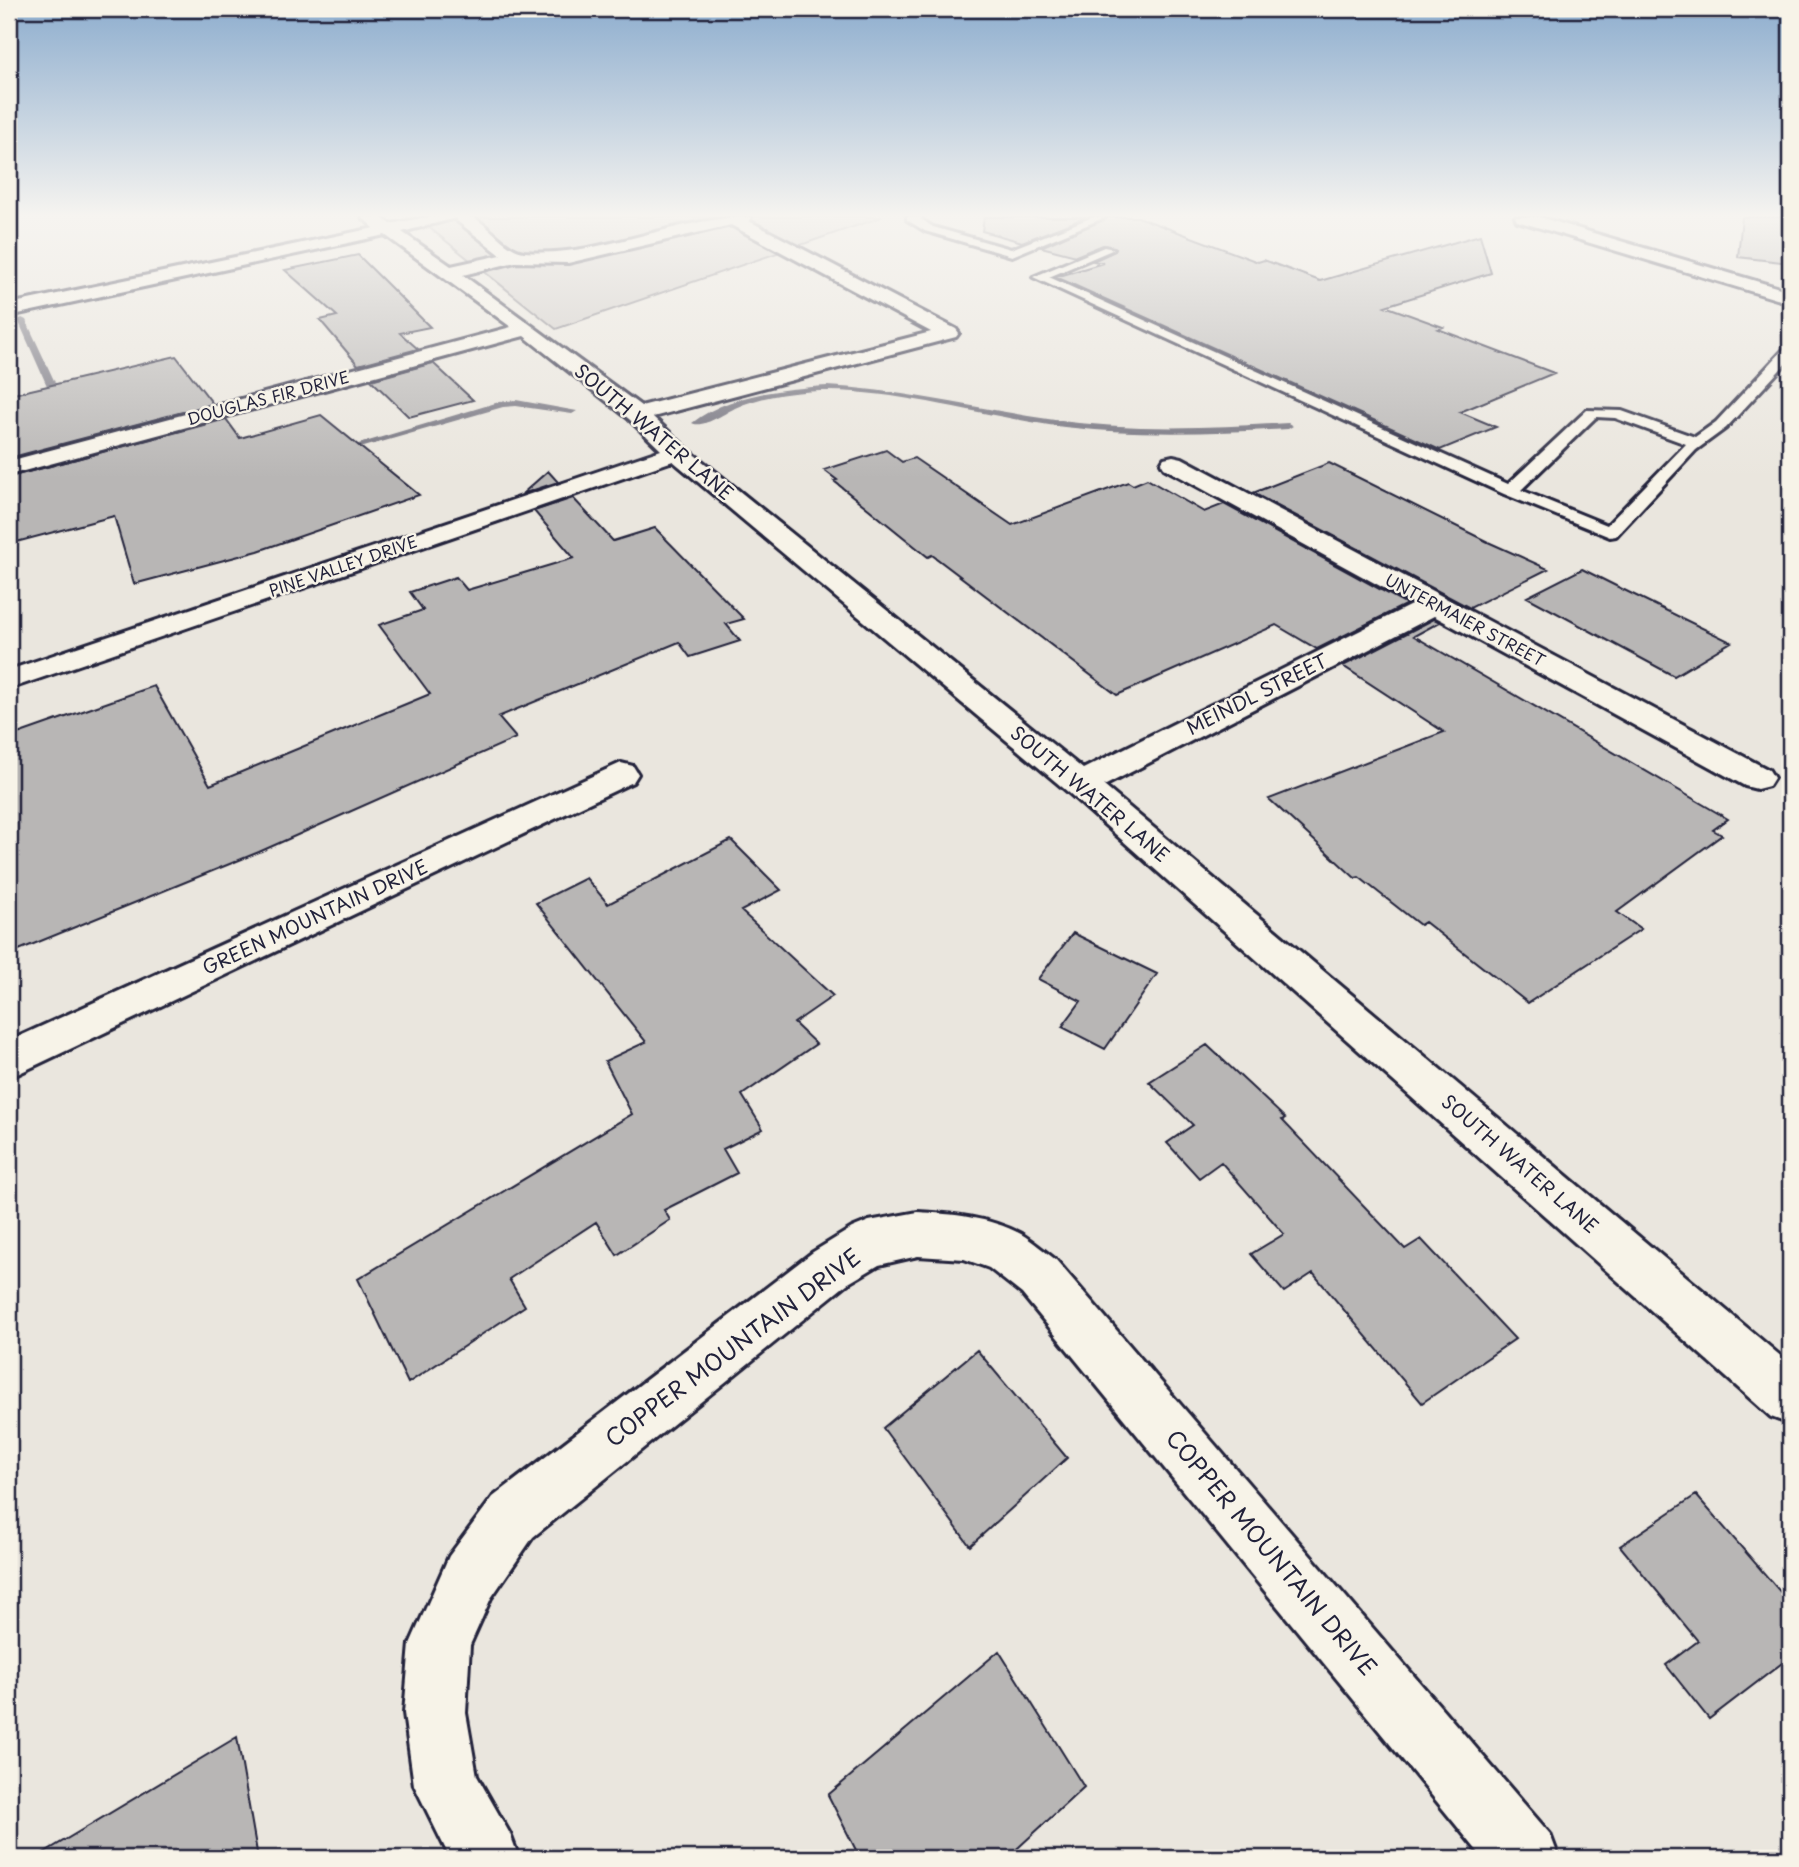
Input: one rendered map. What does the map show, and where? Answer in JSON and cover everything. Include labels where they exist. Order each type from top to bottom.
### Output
[{"type":"street","points":[[9,310],[37,304]]},
{"type":"street","name":"SOUTH WATER LANE","points":[[492,304],[638,414],[677,452],[1080,784],[1790,1398]]},
{"type":"street","points":[[638,414],[949,333],[896,304]]},
{"type":"street","name":"DOUGLAS FIR DRIVE","points":[[9,468],[527,329]]},
{"type":"street","name":"PINE VALLEY DRIVE","points":[[9,680],[677,452]]},
{"type":"street","name":"UNTERMAIER STREET","points":[[1173,463],[1757,778]]},
{"type":"street","name":"MEINDL STREET","points":[[1080,784],[1435,604]]},
{"type":"street","name":"GREEN MOUNTAIN DRIVE","points":[[9,1060],[621,774]]},
{"type":"street","name":"COPPER MOUNTAIN DRIVE","points":[[486,1858],[446,1785],[435,1713],[440,1644],[470,1577],[513,1517],[830,1268],[869,1244],[918,1234],[964,1237],[1004,1250],[1039,1277],[1526,1858]]},
{"type":"lane","points":[[1099,304],[1510,491],[1610,532],[1697,443],[1721,425],[1790,351]]},
{"type":"lane","points":[[1510,491],[1592,413],[1617,414],[1697,443]]},
{"type":"shaded area","points":[[525,304],[628,304],[556,329]]},
{"type":"building","points":[[324,304],[407,304],[430,327],[400,333],[418,349],[358,365],[320,320],[337,316]]},
{"type":"building","points":[[1116,304],[1391,304],[1385,306],[1554,373],[1460,412],[1496,427],[1440,450]]},
{"type":"building","points":[[176,356],[213,404],[9,458],[9,395]]},
{"type":"building","points":[[433,363],[473,400],[409,417],[371,380]]},
{"type":"building","points":[[321,415],[419,495],[258,551],[134,584],[114,516],[9,544],[9,477],[226,419],[240,438]]},
{"type":"building","points":[[886,450],[902,462],[914,458],[1012,525],[1128,482],[1133,485],[1147,479],[1204,512],[1224,504],[1407,604],[1317,649],[1276,625],[1117,695],[932,555],[928,557],[824,470]]},
{"type":"building","points":[[1329,463],[1548,569],[1470,608],[1253,493]]},
{"type":"building","points":[[548,471],[558,482],[522,494]]},
{"type":"building","points":[[573,498],[613,541],[655,528],[744,619],[726,624],[740,641],[690,657],[679,642],[498,717],[516,738],[259,852],[9,954],[9,737],[154,686],[210,785],[430,694],[379,625],[423,610],[410,592],[456,577],[467,590],[574,558],[534,511]]},
{"type":"building","points":[[1582,569],[1731,642],[1674,676],[1527,597]]},
{"type":"building","points":[[1434,619],[1440,622],[1414,636],[1728,819],[1713,830],[1722,835],[1617,912],[1641,929],[1528,1003],[1425,922],[1420,925],[1359,877],[1355,878],[1269,799],[1444,732],[1343,666]]},
{"type":"building","points":[[731,840],[781,890],[741,911],[833,996],[794,1023],[816,1044],[742,1095],[763,1129],[723,1149],[737,1173],[664,1210],[670,1220],[617,1255],[596,1222],[509,1279],[525,1306],[408,1383],[358,1279],[632,1114],[605,1061],[646,1042],[536,903],[586,878],[608,904]]},
{"type":"building","points":[[1073,933],[1157,974],[1105,1049],[1062,1027],[1081,1001],[1038,979]]},
{"type":"building","points":[[1207,1045],[1285,1118],[1282,1120],[1405,1249],[1421,1239],[1515,1339],[1422,1403],[1313,1273],[1284,1292],[1251,1254],[1284,1234],[1221,1162],[1199,1178],[1167,1143],[1193,1125],[1149,1082]]},
{"type":"building","points":[[977,1350],[1067,1458],[970,1546],[883,1428]]},
{"type":"building","points":[[1696,1495],[1790,1603],[1790,1657],[1709,1719],[1666,1665],[1698,1641],[1620,1546]]},
{"type":"building","points":[[999,1651],[1084,1787],[1007,1858],[860,1858],[828,1795]]},
{"type":"building","points":[[237,1737],[258,1858],[35,1858]]},
{"type":"waterway","points":[[22,320],[60,404]]},
{"type":"waterway","points":[[697,423],[740,403],[783,392],[827,388],[915,397],[1079,426],[1168,430],[1288,426]]},
{"type":"waterway","points":[[340,451],[502,404],[516,403],[572,411]]}]
